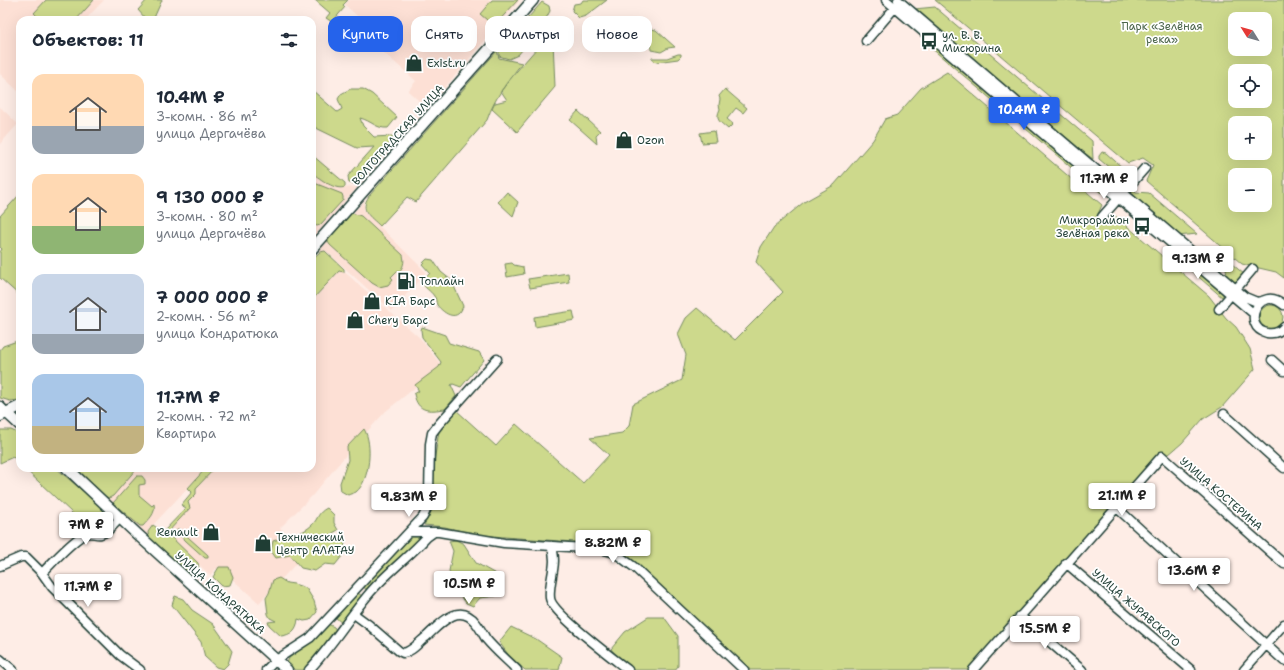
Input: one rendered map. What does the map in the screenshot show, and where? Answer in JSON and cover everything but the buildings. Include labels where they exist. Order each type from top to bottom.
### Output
[{"type":"main road","name":"ВОЛГОГРАДСКАЯ УЛИЦА","points":[[316,244],[479,57],[524,0]]},
{"type":"main road","name":"ВОЛГОГРАДСКАЯ УЛИЦА","points":[[316,238],[435,104],[533,0]]},
{"type":"main road","points":[[2,411],[16,409]]},
{"type":"main road","points":[[2,411],[16,422]]},
{"type":"main road","name":"УЛИЦА КОНДРАТЮКА","points":[[71,472],[287,670]]},
{"type":"street","points":[[886,0],[899,3],[1234,292],[1254,314]]},
{"type":"street","points":[[866,41],[899,3]]},
{"type":"street","points":[[1102,217],[1145,168]]},
{"type":"street","points":[[1219,309],[1253,269]]},
{"type":"street","points":[[1234,292],[1257,302],[1276,300],[1284,305]]},
{"type":"street","points":[[1266,300],[1258,305],[1254,314],[1257,327],[1265,333],[1274,333],[1284,327]]},
{"type":"street","points":[[266,670],[276,660],[310,638],[423,517],[427,508],[429,495],[430,444],[432,433],[497,359]]},
{"type":"street","points":[[1272,360],[1284,371]]},
{"type":"street","points":[[1224,414],[1284,468]]},
{"type":"street","name":"УЛИЦА КОСТЕРИНА","points":[[1117,508],[1162,456],[1284,564]]},
{"type":"street","points":[[973,670],[1066,563],[1117,508],[1284,661]]},
{"type":"street","points":[[42,573],[67,548],[85,534],[101,534],[110,528],[120,518]]},
{"type":"street","points":[[410,532],[449,533],[504,543],[601,549],[615,553],[634,567],[744,670]]},
{"type":"street","points":[[309,670],[334,641],[341,629],[377,585],[434,532]]},
{"type":"street","points":[[551,546],[554,553],[550,598],[553,605],[569,622],[628,670]]},
{"type":"street","points":[[0,566],[21,557],[26,558],[42,573],[52,587],[120,655],[140,670]]},
{"type":"street","name":"УЛИЦА ЖУРАВСКОГО","points":[[1066,563],[1191,670]]},
{"type":"street","points":[[354,614],[403,653],[411,650],[443,621],[452,615],[459,613],[467,615],[472,618],[490,644],[517,670]]},
{"type":"street","points":[[1020,616],[1082,670]]},
{"type":"street","points":[[1244,670],[1284,624]]},
{"type":"street","points":[[0,659],[14,670]]},
{"type":"shaded area","points":[[0,0],[104,0],[89,16],[16,16],[16,89],[0,74]]},
{"type":"shaded area","points":[[349,0],[520,0],[506,16],[485,16],[485,41],[477,50],[477,16],[411,16],[411,52],[475,52],[427,108],[408,91],[416,81],[383,52],[403,52],[403,16],[357,16],[345,5]]},
{"type":"shaded area","points":[[0,107],[16,122],[16,126],[0,144]]},
{"type":"shaded area","points":[[316,176],[330,185],[342,188],[357,187],[316,234]]},
{"type":"shaded area","points":[[368,197],[364,202],[364,209],[366,213],[426,272],[392,311],[326,251],[319,251]]},
{"type":"shaded area","points":[[341,269],[420,338],[442,366],[386,411],[351,449],[312,496],[280,528],[306,553],[259,603],[222,570],[216,569],[210,575],[165,533],[190,507],[189,501],[196,494],[196,488],[210,472],[316,472],[316,297]]},
{"type":"shaded area","points":[[134,472],[202,472],[153,525],[149,539],[104,496],[113,496]]},
{"type":"green space","points":[[46,0],[94,0],[80,16],[37,16],[34,13]]},
{"type":"green space","points":[[147,0],[162,0],[155,16],[143,16],[138,10]]},
{"type":"green space","points":[[315,0],[348,0],[343,5],[345,7],[337,16],[328,16],[328,19],[326,18],[330,13]]},
{"type":"green space","points":[[492,0],[518,0],[503,16],[485,16],[485,18],[480,14]]},
{"type":"green space","points":[[583,0],[607,0],[586,16],[579,18],[572,11],[574,4],[581,3]]},
{"type":"green space","name":"Парк «Зелёная река»","points":[[935,0],[1284,0],[1284,278],[1276,272],[1242,264],[1146,181],[1153,165],[1143,158],[1128,163]]},
{"type":"green space","points":[[542,2],[549,6],[550,11],[547,16],[530,16]]},
{"type":"green space","points":[[935,7],[1092,141],[1093,159],[914,9]]},
{"type":"green space","points":[[652,29],[656,30],[675,47],[668,48],[661,52],[652,50]]},
{"type":"green space","points":[[932,46],[1103,191],[1101,193],[930,47]]},
{"type":"green space","points":[[496,52],[499,58],[522,63],[506,83],[487,120],[416,202],[407,197],[380,226],[369,216],[365,209],[366,201]]},
{"type":"green space","points":[[499,52],[520,52],[518,55],[509,59],[499,56]]},
{"type":"green space","points":[[534,52],[553,52],[555,87],[517,132],[492,109],[495,103],[507,100],[501,91]]},
{"type":"green space","points":[[681,54],[681,56],[678,59],[656,62],[652,59],[667,58]]},
{"type":"green space","points":[[947,72],[1102,205],[1097,216],[1105,222],[1114,215],[1209,296],[1226,318],[1236,327],[1250,349],[1255,369],[1222,407],[1203,419],[1182,443],[1168,455],[1159,456],[971,670],[749,670],[630,558],[615,548],[600,544],[478,535],[445,527],[424,525],[429,516],[434,462],[439,431],[456,410],[496,446],[516,424],[583,483],[609,455],[590,438],[622,433],[629,426],[633,404],[682,380],[686,355],[678,334],[686,318],[697,308],[735,340],[783,292],[756,262],[761,247],[774,227],[804,202],[834,185],[873,140],[885,119],[897,115],[921,88]]},
{"type":"green space","points":[[350,89],[363,89],[372,94],[397,117],[388,128],[377,126],[360,118],[363,126],[374,137],[392,136],[394,138],[377,162],[356,184],[349,183],[348,176],[374,147],[357,148],[316,128],[316,94],[337,112],[342,109],[338,99],[341,94]]},
{"type":"green space","points":[[725,89],[747,108],[743,113],[736,108],[727,119],[733,124],[728,129],[720,122],[718,118],[720,109],[719,96]]},
{"type":"green space","points":[[578,111],[600,131],[596,135],[597,144],[570,120]]},
{"type":"green space","points":[[714,131],[716,142],[702,143],[700,133]]},
{"type":"green space","points":[[1102,152],[1106,153],[1124,169],[1125,172],[1122,176],[1118,175],[1099,159]]},
{"type":"green space","points":[[316,158],[345,183],[345,187],[341,188],[333,186],[316,176]]},
{"type":"green space","points":[[316,184],[342,194],[343,197],[343,200],[320,225],[317,226]]},
{"type":"green space","points":[[1132,188],[1136,192],[1149,193],[1197,234],[1178,236],[1130,194],[1130,190]]},
{"type":"green space","points":[[507,192],[518,202],[513,216],[498,202]]},
{"type":"green space","points":[[16,198],[16,292],[0,278],[0,252],[2,249],[0,247],[0,216]]},
{"type":"green space","points":[[352,213],[361,216],[403,255],[403,267],[399,272],[397,271],[391,277],[393,279],[388,285],[379,287],[372,283],[328,242],[329,237]]},
{"type":"green space","points":[[325,251],[344,269],[344,272],[339,271],[316,296],[316,256],[320,252]]},
{"type":"green space","points":[[1225,258],[1245,275],[1238,283],[1234,283],[1227,277]]},
{"type":"green space","points":[[427,259],[433,260],[441,272],[451,280],[463,306],[458,314],[451,315],[444,312],[437,305],[435,297],[423,284],[422,282],[430,273],[422,264]]},
{"type":"green space","points":[[512,263],[523,267],[524,274],[507,277],[505,264]]},
{"type":"green space","points":[[1191,266],[1223,294],[1223,298],[1187,267]]},
{"type":"green space","points":[[568,273],[569,282],[530,288],[528,279]]},
{"type":"green space","points":[[1271,305],[1280,308],[1283,317],[1280,326],[1271,329],[1262,326],[1259,317],[1262,308]]},
{"type":"green space","points":[[573,311],[575,320],[535,327],[534,317]]},
{"type":"green space","points":[[422,327],[445,335],[449,343],[479,352],[484,360],[461,387],[453,384],[451,385],[456,396],[445,409],[429,410],[421,408],[418,405],[414,394],[419,391],[415,385],[439,367],[441,362],[422,337]]},
{"type":"green space","points":[[16,341],[16,400],[10,401],[0,398],[0,350],[3,346]]},
{"type":"green space","points":[[364,429],[369,443],[369,462],[367,471],[361,487],[356,492],[348,495],[341,491],[340,483],[348,460],[347,447]]},
{"type":"green space","points":[[0,430],[11,430],[16,432],[16,460],[13,457],[0,463]]},
{"type":"green space","points":[[28,472],[61,472],[112,516],[110,522],[100,529],[95,530],[88,528]]},
{"type":"green space","points":[[78,472],[134,472],[113,496],[109,498],[104,496]]},
{"type":"green space","points":[[202,472],[211,472],[196,488],[196,494],[188,502],[190,508],[167,533],[198,563],[199,569],[193,574],[188,574],[149,539],[148,532],[153,525],[163,532],[186,508],[181,505],[192,492],[188,488]]},
{"type":"green space","points":[[137,476],[142,476],[145,480],[145,484],[139,485],[139,495],[152,506],[154,504],[153,514],[143,526],[140,526],[113,503]]},
{"type":"green space","points":[[327,508],[334,515],[334,523],[338,530],[331,534],[333,539],[345,542],[343,555],[335,565],[325,564],[315,571],[301,568],[290,555],[276,558],[271,551],[273,541],[304,531],[312,525],[321,512]]},
{"type":"green space","points":[[177,529],[179,529],[208,555],[208,558],[205,558],[176,532]]},
{"type":"green space","points":[[413,535],[426,535],[368,592],[363,586]]},
{"type":"green space","points":[[456,540],[464,544],[476,563],[499,576],[496,596],[480,598],[473,606],[466,603],[461,596],[449,571],[453,551],[449,541]]},
{"type":"green space","points":[[219,567],[229,567],[233,577],[230,585],[222,586],[213,577]]},
{"type":"green space","points":[[279,578],[287,583],[306,588],[314,601],[317,612],[310,620],[304,621],[298,619],[293,631],[281,636],[269,625],[268,622],[276,621],[270,618],[268,614],[266,598],[273,580]]},
{"type":"green space","points":[[357,592],[363,597],[343,624],[335,617]]},
{"type":"green space","points":[[175,596],[183,599],[192,610],[213,624],[232,651],[228,664],[223,669],[216,667],[205,657],[201,642],[172,605]]},
{"type":"green space","points":[[648,617],[664,617],[678,636],[678,666],[675,670],[633,670],[611,649],[625,632]]},
{"type":"green space","points":[[328,624],[334,627],[336,630],[335,634],[306,670],[295,670],[287,663],[289,658],[313,640]]},
{"type":"green space","points":[[511,627],[536,639],[562,657],[559,670],[525,670],[510,657],[499,642]]},
{"type":"place","name":"ул. В. В. Мисюрина","points":[[929,41]]},
{"type":"place","name":"Exist.ru","points":[[414,63]]},
{"type":"place","name":"Ozon","points":[[624,140]]},
{"type":"place","name":"Микрорайон Зелёная река","points":[[1142,226]]},
{"type":"place","name":"Топлайн","points":[[406,281]]},
{"type":"place","name":"KIA Барс","points":[[372,301]]},
{"type":"place","name":"Chery Барс","points":[[355,320]]},
{"type":"place","name":"Renault","points":[[211,532]]},
{"type":"place","name":"Технический Центр АЛАТАУ","points":[[263,543]]}]
